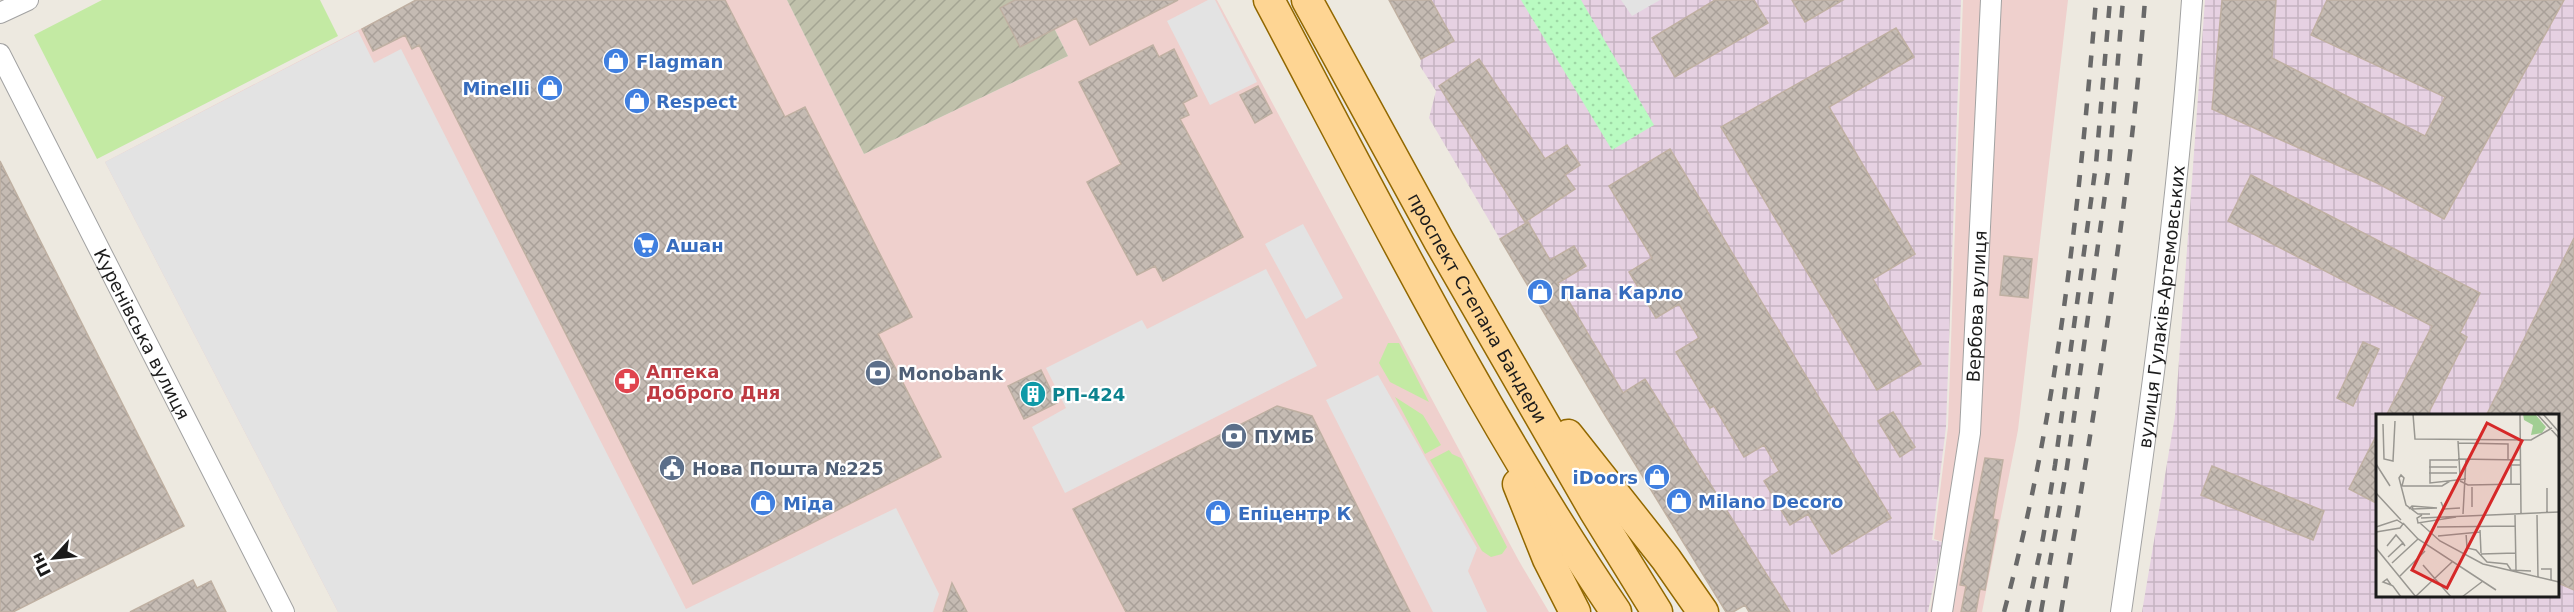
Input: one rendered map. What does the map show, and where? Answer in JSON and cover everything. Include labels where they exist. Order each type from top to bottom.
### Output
[{"type":"main road","name":"проспект Степана Бандери","points":[[1269,0],[1492,417],[1616,612]]},
{"type":"main road","name":"проспект Степана Бандери","points":[[1307,0],[1373,123],[1509,363],[1594,510],[1657,612]]},
{"type":"main road","points":[[1509,363],[1666,559],[1703,612]]},
{"type":"main road","points":[[1492,417],[1548,559],[1575,612]]},
{"type":"street","points":[[0,14],[27,0]]},
{"type":"street","name":"Вербова вулиця","points":[[1942,612],[1970,433],[1991,0]]},
{"type":"street","name":"вулиця Гулаків-Артемовських","points":[[2121,612],[2146,436],[2184,122],[2192,0]]},
{"type":"street","name":"Куренівська вулиця","points":[[0,54],[284,612]]},
{"type":"shaded area","points":[[416,0],[787,0],[864,154],[1068,56],[1040,0],[1217,0],[1519,561],[1549,612],[338,612],[105,162]]},
{"type":"shaded area","points":[[787,0],[1040,0],[1068,56],[864,154]]},
{"type":"shaded area","points":[[1208,0],[1215,0],[1257,82],[1210,105],[1167,21]]},
{"type":"shaded area","points":[[1431,0],[1961,0],[1946,427],[1932,540],[1942,542],[1928,612],[1790,612],[1645,380],[1623,393],[1558,283],[1574,246],[1550,260],[1528,222],[1500,239],[1429,118],[1436,91],[1420,66],[1421,59],[1454,41]]},
{"type":"shaded area","points":[[1621,0],[1660,0],[1632,16]]},
{"type":"shaded area","points":[[1963,0],[2068,0],[2018,430],[1982,612],[1930,612],[1943,542],[1934,539],[1948,427]]},
{"type":"shaded area","points":[[2205,0],[2574,0],[2574,612],[2142,612],[2175,416]]},
{"type":"shaded area","points":[[358,31],[374,63],[401,49],[686,609],[896,508],[939,594],[933,612],[338,612],[105,162]]},
{"type":"shaded area","points":[[1303,224],[1343,298],[1306,319],[1265,244]]},
{"type":"shaded area","points":[[1266,269],[1317,366],[1065,493],[1032,427],[1066,408],[1046,368],[1142,320],[1147,329]]},
{"type":"shaded area","points":[[1378,375],[1477,548],[1468,571],[1487,612],[1433,612],[1326,400]]},
{"type":"green space","points":[[102,0],[320,0],[338,36],[97,159],[34,35]]},
{"type":"green space","points":[[1521,0],[1581,0],[1654,125],[1612,150]]},
{"type":"green space","points":[[1388,343],[1399,343],[1429,402],[1390,382],[1379,363]]},
{"type":"green space","points":[[1395,397],[1423,415],[1441,445],[1425,454]]},
{"type":"green space","points":[[1449,450],[1461,458],[1507,547],[1502,554],[1491,557],[1482,551],[1430,460]]},
{"type":"building","points":[[416,0],[725,0],[785,117],[805,107],[912,317],[878,334],[941,457],[693,584],[419,45],[412,49],[405,35],[373,51],[362,29]]},
{"type":"building","points":[[1015,0],[1178,0],[1090,45],[1076,18],[1020,47],[1000,8]]},
{"type":"building","points":[[1389,0],[1431,0],[1454,41],[1421,59]]},
{"type":"building","points":[[1715,0],[1754,0],[1768,23],[1675,77],[1652,38]]},
{"type":"building","points":[[1792,0],[1843,0],[1805,22]]},
{"type":"building","points":[[2222,0],[2276,0],[2272,58],[2425,136],[2445,97],[2311,35],[2327,0],[2564,0],[2444,219],[2377,183],[2212,109]]},
{"type":"building","points":[[1896,28],[1914,57],[1829,107],[1915,254],[1873,279],[1921,364],[1877,390],[1721,127]]},
{"type":"building","points":[[1153,45],[1159,57],[1174,49],[1197,96],[1183,103],[1189,115],[1180,119],[1243,237],[1163,281],[1155,266],[1137,275],[1087,182],[1121,164],[1079,82]]},
{"type":"building","points":[[1479,59],[1545,159],[1567,145],[1580,165],[1565,175],[1575,189],[1525,222],[1439,86]]},
{"type":"building","points":[[1258,86],[1272,113],[1255,123],[1240,95]]},
{"type":"building","points":[[1670,149],[1891,518],[1832,554],[1808,514],[1790,525],[1764,481],[1779,471],[1764,445],[1744,457],[1714,406],[1710,408],[1676,352],[1699,338],[1679,304],[1656,318],[1629,272],[1652,258],[1609,186]]},
{"type":"building","points":[[0,161],[184,526],[13,612],[0,612]]},
{"type":"building","points":[[2251,175],[2480,293],[2460,333],[2467,337],[2428,414],[2387,414],[2432,326],[2228,221]]},
{"type":"building","points":[[1528,222],[1550,260],[1574,246],[1586,266],[1558,283],[1623,393],[1645,379],[1790,612],[1749,612],[1745,605],[1733,612],[1726,612],[1500,239]]},
{"type":"building","points":[[2574,238],[2574,590],[2559,583],[2559,414],[2487,414]]},
{"type":"building","points":[[2004,256],[2032,259],[2028,298],[2000,295]]},
{"type":"building","points":[[2363,342],[2379,349],[2353,406],[2337,398]]},
{"type":"building","name":"РП-424","points":[[1041,370],[1057,403],[1024,419],[1008,386]]},
{"type":"building","name":"Епіцентр К","points":[[1277,406],[1312,416],[1410,612],[1126,612],[1073,509]]},
{"type":"building","points":[[1893,412],[1915,447],[1900,457],[1878,421]]},
{"type":"building","points":[[2376,436],[2376,503],[2349,489]]},
{"type":"building","points":[[1985,458],[2003,460],[1993,519],[1998,520],[1985,590],[1980,589],[1976,612],[1961,612],[1966,586],[1960,585]]},
{"type":"building","points":[[2212,466],[2324,511],[2313,540],[2201,495]]},
{"type":"building","points":[[193,580],[197,588],[211,581],[226,612],[130,612]]},
{"type":"building","points":[[952,583],[967,612],[943,612]]},
{"type":"railway","points":[[2004,612],[2039,461],[2064,308],[2074,231],[2096,0]]},
{"type":"railway","points":[[2027,612],[2043,538],[2055,465],[2096,164],[2110,0]]},
{"type":"railway","points":[[2041,612],[2067,467],[2109,166],[2123,0]]},
{"type":"railway","points":[[2061,612],[2120,231],[2145,0]]},
{"type":"place","name":"Flagman","points":[[616,61]]},
{"type":"place","name":"Minelli","points":[[550,88]]},
{"type":"place","name":"Respect","points":[[637,101]]},
{"type":"place","name":"Ашан","points":[[646,245]]},
{"type":"place","name":"Папа Карло","points":[[1540,292]]},
{"type":"place","name":"Monobank","points":[[878,373]]},
{"type":"place","name":"Аптека Доброго Дня","points":[[627,381]]},
{"type":"place","name":"РП-424","points":[[1033,394]]},
{"type":"place","name":"ПУМБ","points":[[1234,436]]},
{"type":"place","name":"Нова Пошта №225","points":[[672,468]]},
{"type":"place","name":"iDoors","points":[[1657,477]]},
{"type":"place","name":"Milano Decoro","points":[[1679,501]]},
{"type":"place","name":"Міда","points":[[763,503]]},
{"type":"place","name":"Епіцентр К","points":[[1218,513]]}]
